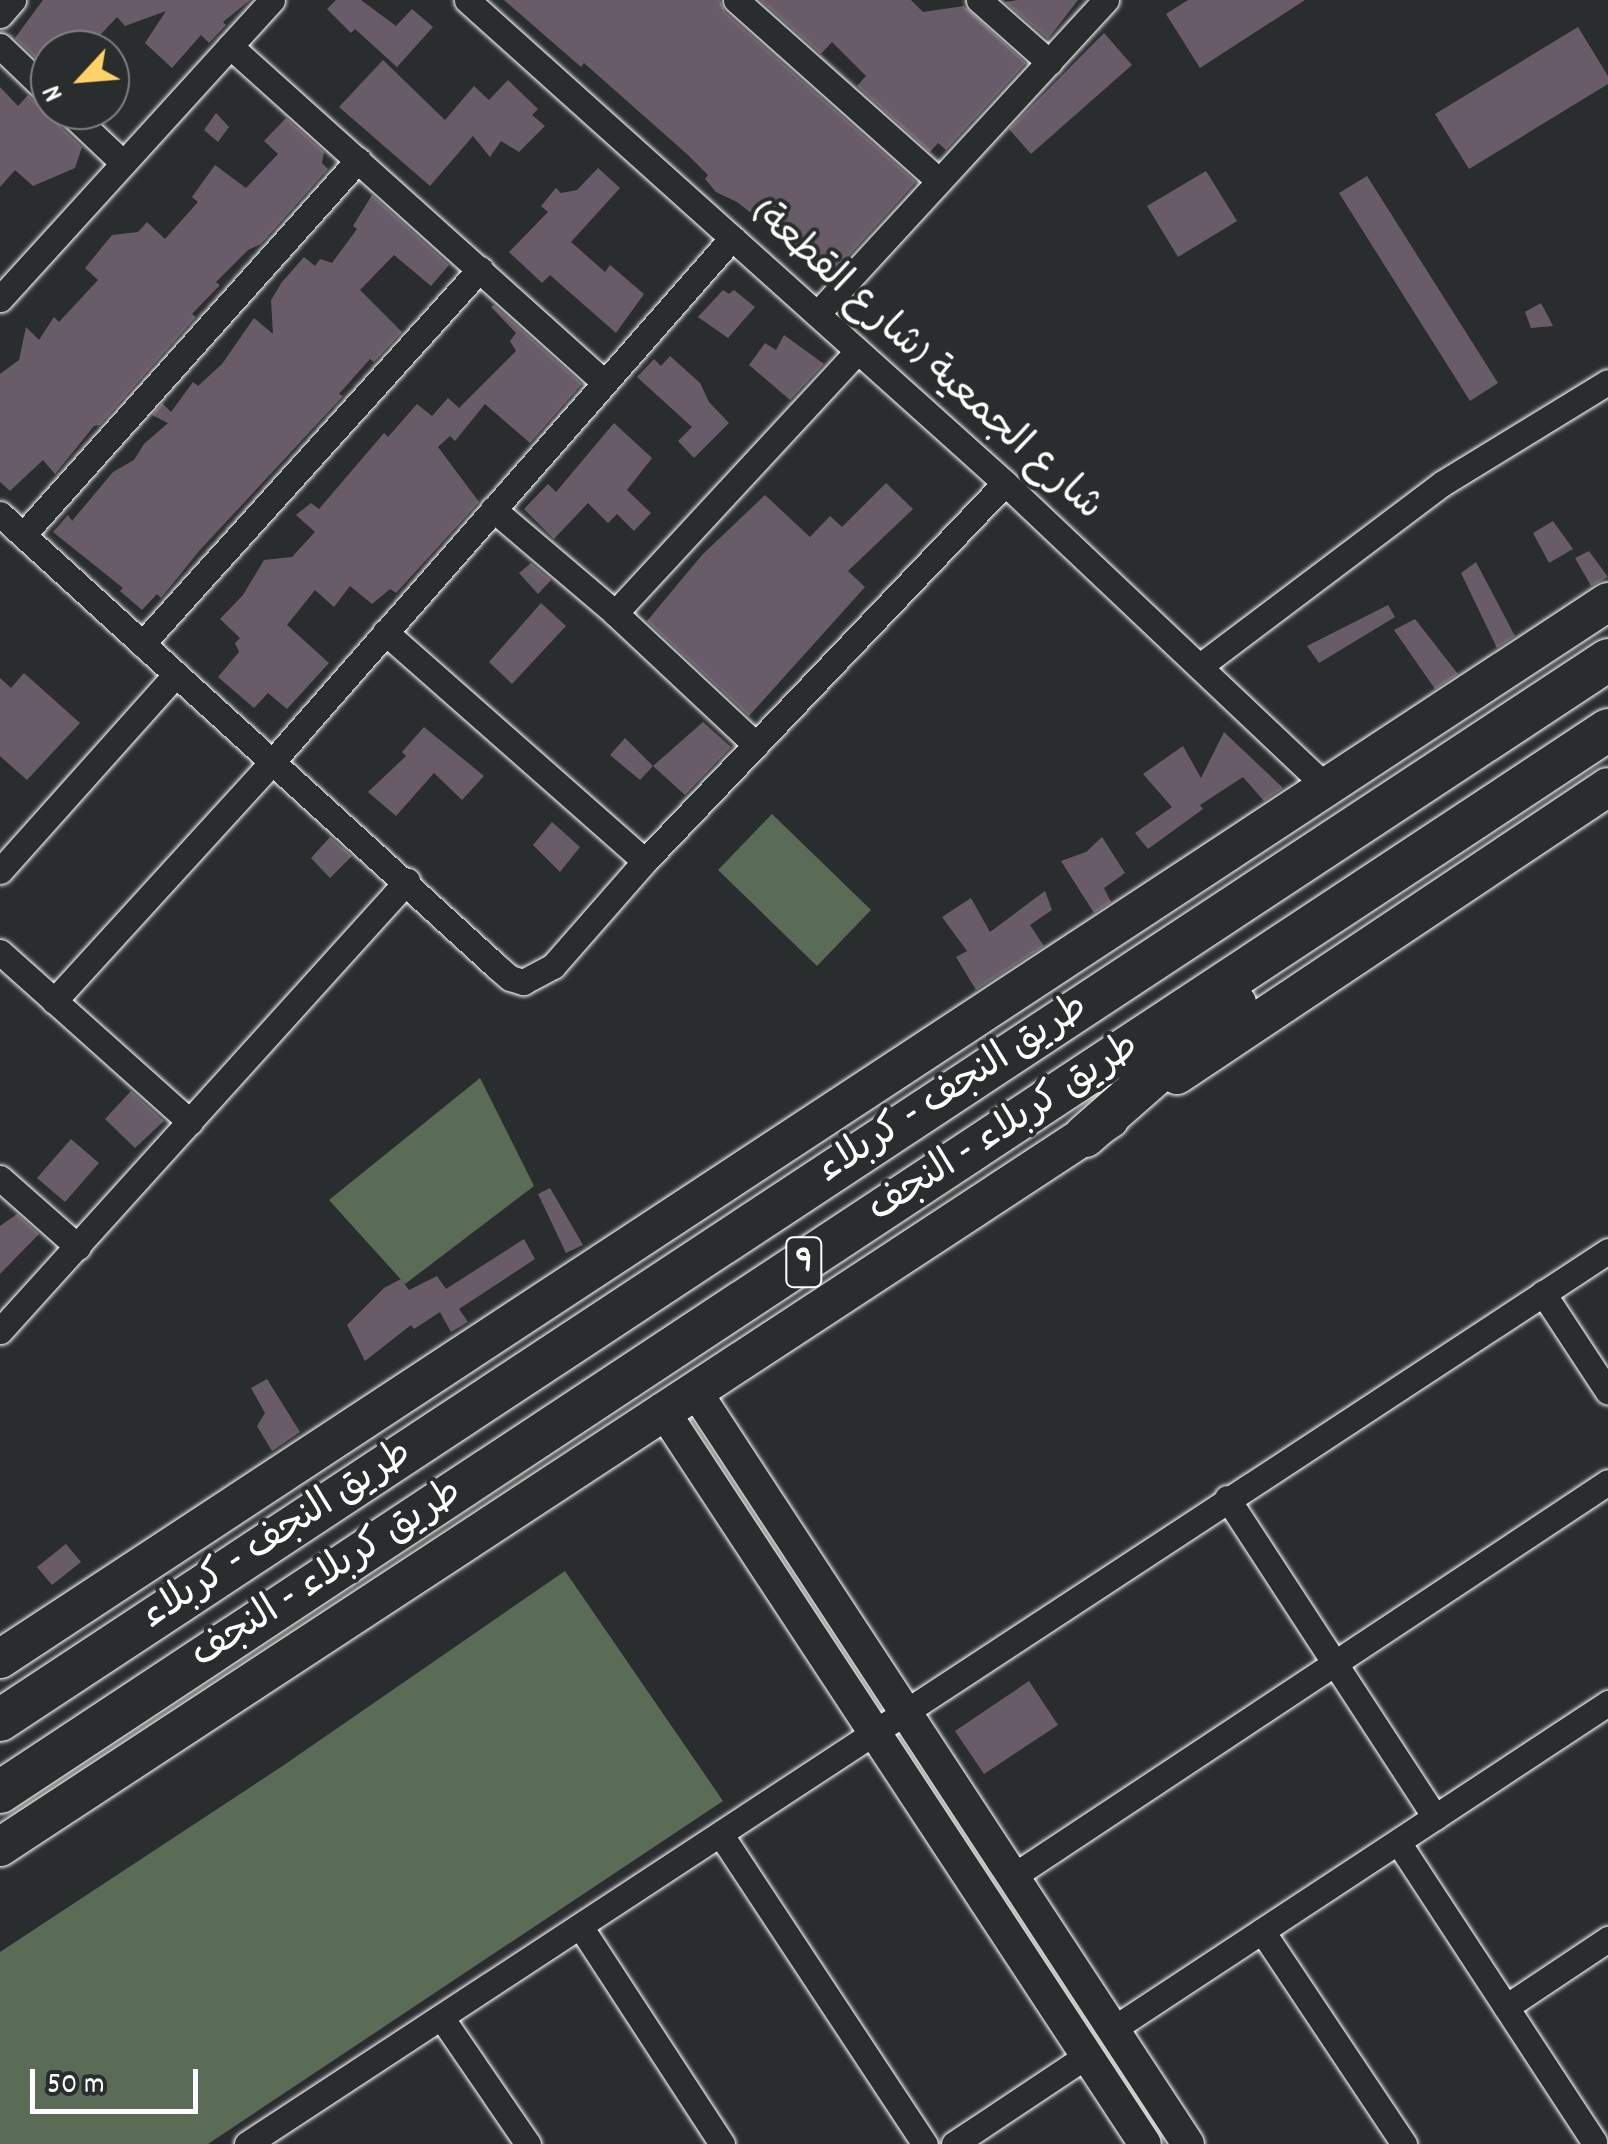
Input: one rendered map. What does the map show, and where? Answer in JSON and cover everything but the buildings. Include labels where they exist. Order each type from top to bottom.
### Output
[{"type":"highway","name":"طريق النجف - کربلاء","points":[[0,1720],[1608,660]]},
{"type":"highway","name":"طريق کربلاء - النجف","points":[[0,1792],[1608,730]]},
{"type":"highway","points":[[1086,1136],[1359,896]]},
{"type":"main road","points":[[0,1659],[1608,602]]},
{"type":"main road","points":[[0,1847],[678,1399],[1086,1136],[1608,787]]},
{"type":"street","points":[[0,15],[14,0]]},
{"type":"street","points":[[4,285],[124,164],[272,0]]},
{"type":"street","name":"شارع الجمعية (شارع القطعة)","points":[[467,0],[1005,483],[1326,786]]},
{"type":"street","points":[[736,0],[939,182]]},
{"type":"street","points":[[980,0],[1049,62]]},
{"type":"street","points":[[816,314],[1106,0]]},
{"type":"street","points":[[0,46],[30,75]]},
{"type":"street","points":[[230,46],[604,382]]},
{"type":"street","points":[[88,130],[124,164]]},
{"type":"street","points":[[23,535],[358,160]]},
{"type":"street","points":[[54,1001],[274,760],[732,238]]},
{"type":"street","points":[[142,644],[480,270]]},
{"type":"street","points":[[614,613],[858,351]]},
{"type":"street","points":[[1200,666],[1444,483],[1608,382]]},
{"type":"street","points":[[0,514],[510,978],[524,982],[553,966],[645,861],[1005,483]]},
{"type":"street","points":[[493,509],[614,613],[756,745]]},
{"type":"street","points":[[385,632],[645,861]]},
{"type":"street","points":[[0,871],[176,674]]},
{"type":"street","points":[[0,1332],[407,881]]},
{"type":"street","points":[[0,952],[190,1122]]},
{"type":"street","points":[[0,1178],[78,1247]]},
{"type":"street","points":[[246,2144],[1608,1250]]},
{"type":"street","points":[[1543,1293],[1608,1392]]},
{"type":"street","points":[[678,1399],[906,1714],[1188,2144]]},
{"type":"street","points":[[678,1399],[877,1733],[1146,2144]]},
{"type":"street","points":[[1014,1875],[1608,1482]]},
{"type":"street","points":[[1227,1498],[1435,1817]]},
{"type":"street","points":[[1113,2029],[1608,1703]]},
{"type":"street","points":[[903,1774],[915,1760],[936,1758]]},
{"type":"street","points":[[721,1835],[925,2144]]},
{"type":"street","points":[[1398,1842],[1597,2139]]},
{"type":"street","points":[[580,1926],[722,2144]]},
{"type":"street","points":[[1262,1931],[1404,2144]]},
{"type":"street","points":[[1506,2008],[1608,1939]]},
{"type":"street","points":[[441,2017],[528,2144]]},
{"type":"street","points":[[954,2144],[1086,2056]]},
{"type":"green space","points":[[772,814],[871,910],[817,966],[718,870]]},
{"type":"green space","points":[[480,1078],[534,1186],[405,1284],[329,1200]]},
{"type":"green space","points":[[565,1571],[723,1801],[208,2144],[0,2144],[0,1952],[281,1767]]}]
